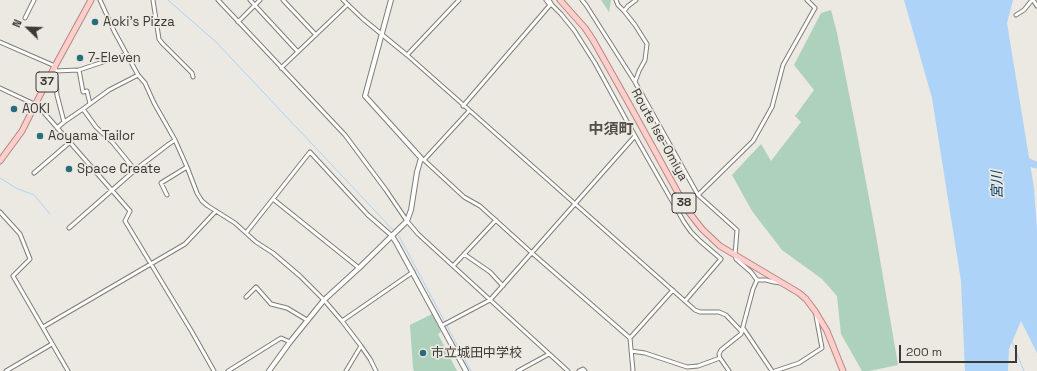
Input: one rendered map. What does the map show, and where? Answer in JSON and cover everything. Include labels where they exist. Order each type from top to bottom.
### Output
[{"type":"main road","name":"37","points":[[0,161],[22,131],[91,0]]},
{"type":"main road","name":"Route Ise-Omiya","points":[[560,0],[585,28],[593,40],[688,211],[702,230],[720,246],[799,293],[811,305],[827,332],[843,371]]},
{"type":"street","points":[[25,18],[34,0]]},
{"type":"street","points":[[100,0],[114,31],[138,76],[145,83],[154,103],[175,140],[197,193],[202,201],[235,223],[256,242],[273,253],[324,300],[361,346],[374,370]]},
{"type":"street","points":[[153,0],[159,39],[192,73],[193,77]]},
{"type":"street","points":[[218,0],[345,135],[418,234],[568,371]]},
{"type":"street","points":[[250,0],[298,52]]},
{"type":"street","points":[[238,22],[260,0]]},
{"type":"street","points":[[283,0],[316,35]]},
{"type":"street","points":[[343,0],[695,310],[700,312],[719,312],[726,315],[743,330],[772,371]]},
{"type":"street","points":[[391,0],[365,96],[423,160],[464,197],[480,206],[630,338],[633,371]]},
{"type":"street","points":[[407,55],[459,0]]},
{"type":"street","points":[[546,0],[561,14],[574,30],[595,63],[680,216],[691,232],[722,259],[685,301]]},
{"type":"street","points":[[549,0],[551,5]]},
{"type":"street","points":[[582,0],[635,82],[698,194],[736,230],[736,259],[751,272],[757,280]]},
{"type":"street","points":[[616,0],[618,5],[636,25],[647,44],[645,60],[635,82]]},
{"type":"street","points":[[624,11],[636,0]]},
{"type":"street","points":[[698,194],[753,141],[772,107],[783,65],[815,8],[808,0]]},
{"type":"street","points":[[1016,15],[1024,10],[1033,0],[1037,6]]},
{"type":"street","points":[[281,68],[347,5]]},
{"type":"street","points":[[463,106],[551,5]]},
{"type":"street","points":[[0,42],[55,68],[79,70],[127,54]]},
{"type":"street","points":[[55,68],[57,95],[64,122]]},
{"type":"street","points":[[79,70],[83,92],[87,91],[90,104]]},
{"type":"street","points":[[57,128],[109,90],[138,76]]},
{"type":"street","points":[[0,88],[39,107],[130,211],[125,221],[214,371]]},
{"type":"street","points":[[83,109],[96,127],[113,143],[135,170]]},
{"type":"street","points":[[269,371],[324,300],[407,221],[411,210],[417,172],[423,160],[469,111]]},
{"type":"street","points":[[442,326],[490,300],[635,136]]},
{"type":"street","points":[[69,228],[135,170],[175,140]]},
{"type":"street","points":[[34,173],[69,142]]},
{"type":"street","points":[[246,233],[310,152],[368,214],[393,235],[466,371]]},
{"type":"street","points":[[167,195],[161,183],[187,167]]},
{"type":"street","points":[[273,199],[359,268]]},
{"type":"street","points":[[43,327],[185,244],[216,211]]},
{"type":"street","points":[[0,212],[20,234],[30,259],[12,276],[68,371]]},
{"type":"street","points":[[453,266],[496,220]]},
{"type":"street","points":[[464,254],[490,272],[503,286]]},
{"type":"street","points":[[342,321],[412,272]]},
{"type":"street","points":[[757,280],[782,283]]},
{"type":"street","points":[[729,371],[719,354],[721,350],[741,334],[753,289],[757,280]]},
{"type":"street","points":[[246,297],[256,287],[271,304],[287,308],[307,320]]},
{"type":"street","points":[[630,338],[673,290]]},
{"type":"street","points":[[775,371],[800,363],[822,348],[815,311]]},
{"type":"street","points":[[228,371],[281,338],[290,342]]},
{"type":"street","points":[[6,371],[52,344]]},
{"type":"street","points":[[346,371],[361,346]]},
{"type":"street","points":[[631,352],[645,353],[688,366],[698,366],[720,358]]},
{"type":"street","points":[[518,371],[549,354]]},
{"type":"street","points":[[688,366],[689,371]]},
{"type":"street","points":[[787,367],[788,371]]},
{"type":"street","points":[[579,371],[583,368],[585,371]]},
{"type":"green space","points":[[601,0],[611,0],[609,12]]},
{"type":"green space","points":[[831,10],[857,134],[898,365],[869,371],[862,371],[841,334],[837,296],[822,279],[782,250],[752,211],[732,175],[761,144],[771,161],[801,122],[795,116],[814,90],[794,65],[821,13]]},
{"type":"green space","points":[[432,314],[441,332],[438,334],[457,371],[414,371],[410,325]]},
{"type":"water","name":"宮川","points":[[904,0],[1013,0],[1007,23],[1034,188],[1037,229],[1037,353],[1021,321],[1009,349],[1008,371],[965,371],[961,281],[932,98]]},
{"type":"waterway","points":[[168,0],[216,42],[394,231]]},
{"type":"waterway","points":[[1022,158],[1037,165]]},
{"type":"waterway","points":[[0,178],[16,188],[34,195],[50,214]]},
{"type":"waterway","points":[[396,233],[399,236],[471,371]]},
{"type":"waterway","points":[[1012,342],[1024,371]]},
{"type":"place","name":"Aoki's Pizza","points":[[95,22]]},
{"type":"place","name":"7-Eleven","points":[[80,58]]},
{"type":"place","name":"AOKI","points":[[14,109]]},
{"type":"place","name":"Aoyama Tailor","points":[[40,136]]},
{"type":"place","name":"Space Create","points":[[69,169]]},
{"type":"place","name":"市立城田中学校","points":[[423,353]]},
{"type":"district","name":"中須町","points":[[611,130]]}]
